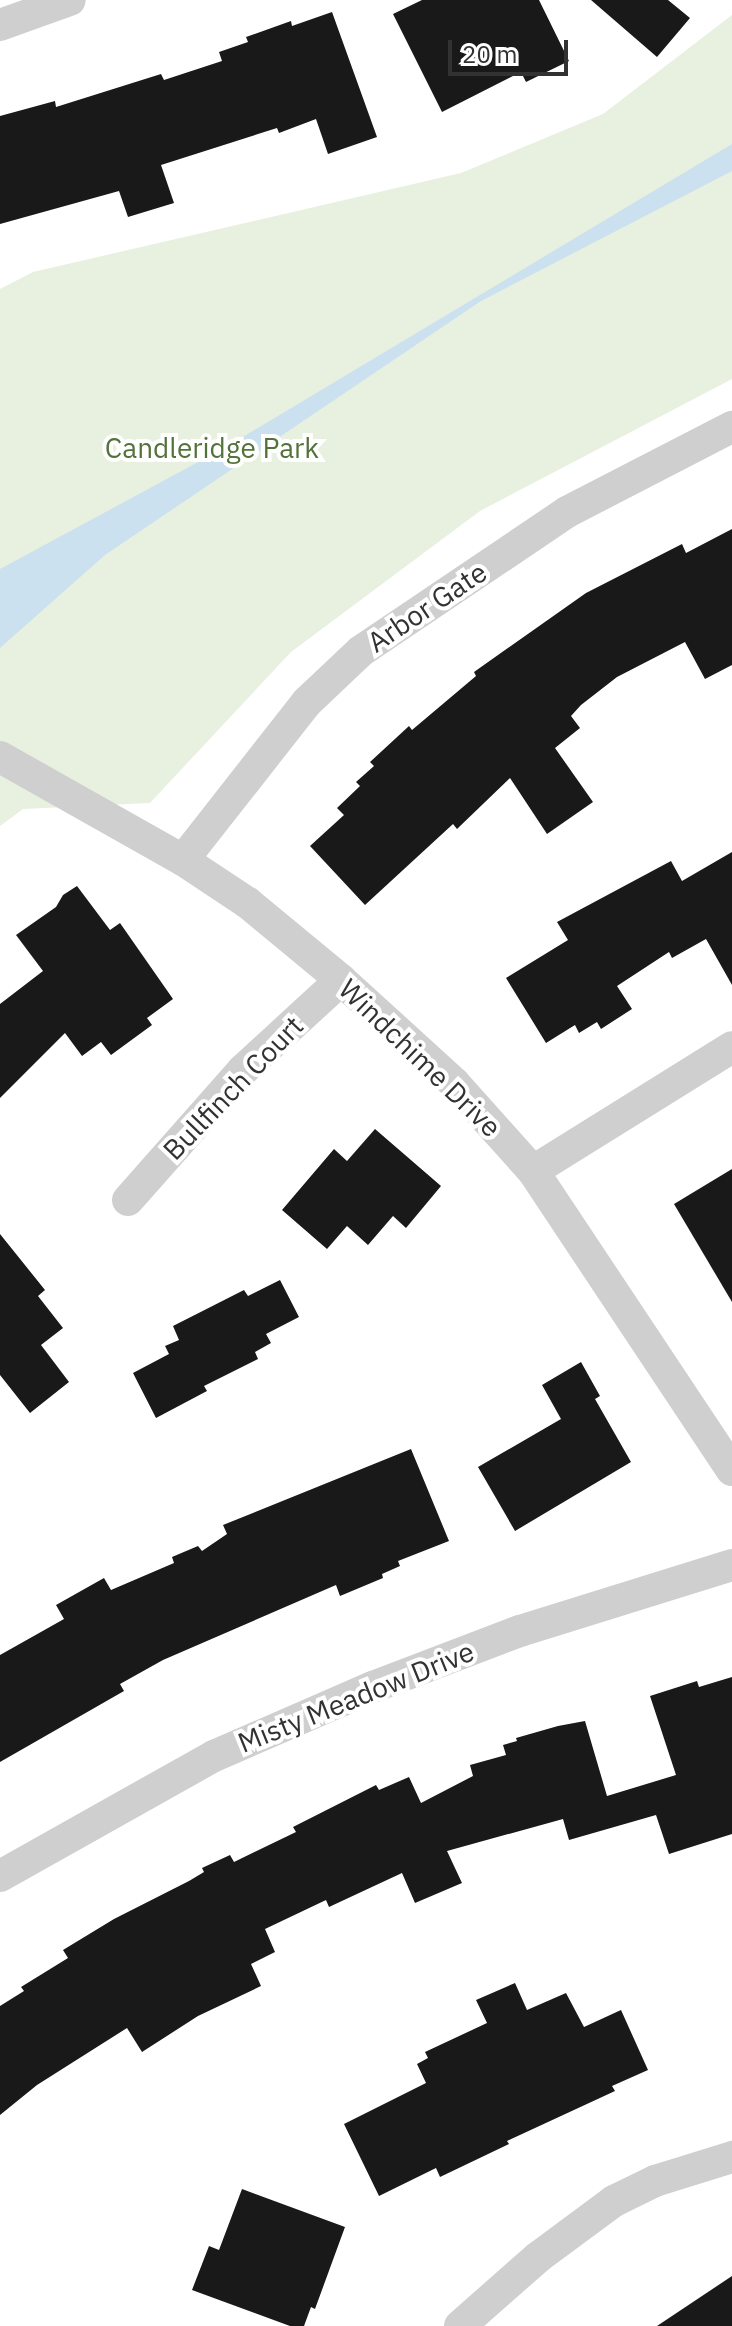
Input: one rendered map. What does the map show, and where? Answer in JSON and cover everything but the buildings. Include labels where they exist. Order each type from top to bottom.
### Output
[{"type":"street","points":[[0,25],[70,0]]},
{"type":"street","name":"Arbor Gate","points":[[183,860],[307,702],[361,651],[567,512],[732,427]]},
{"type":"street","name":"Windchime Drive","points":[[0,757],[183,860],[248,903],[341,980],[454,1083],[533,1171],[732,1470]]},
{"type":"street","name":"Bullfinch Court","points":[[128,1200],[243,1070],[341,980]]},
{"type":"street","points":[[533,1171],[732,1047]]},
{"type":"street","name":"Misty Meadow Drive","points":[[0,1876],[214,1756],[373,1687],[520,1631],[732,1565]]},
{"type":"street","points":[[460,2326],[537,2258],[614,2201],[655,2181],[732,2157]]},
{"type":"green space","name":"Candleridge Park","points":[[732,15],[732,379],[480,511],[291,652],[150,803],[23,809],[0,826],[0,289],[33,272],[461,173],[603,114]]},
{"type":"water","points":[[732,144],[732,171],[481,301],[105,555],[0,648],[0,569],[226,447]]}]
